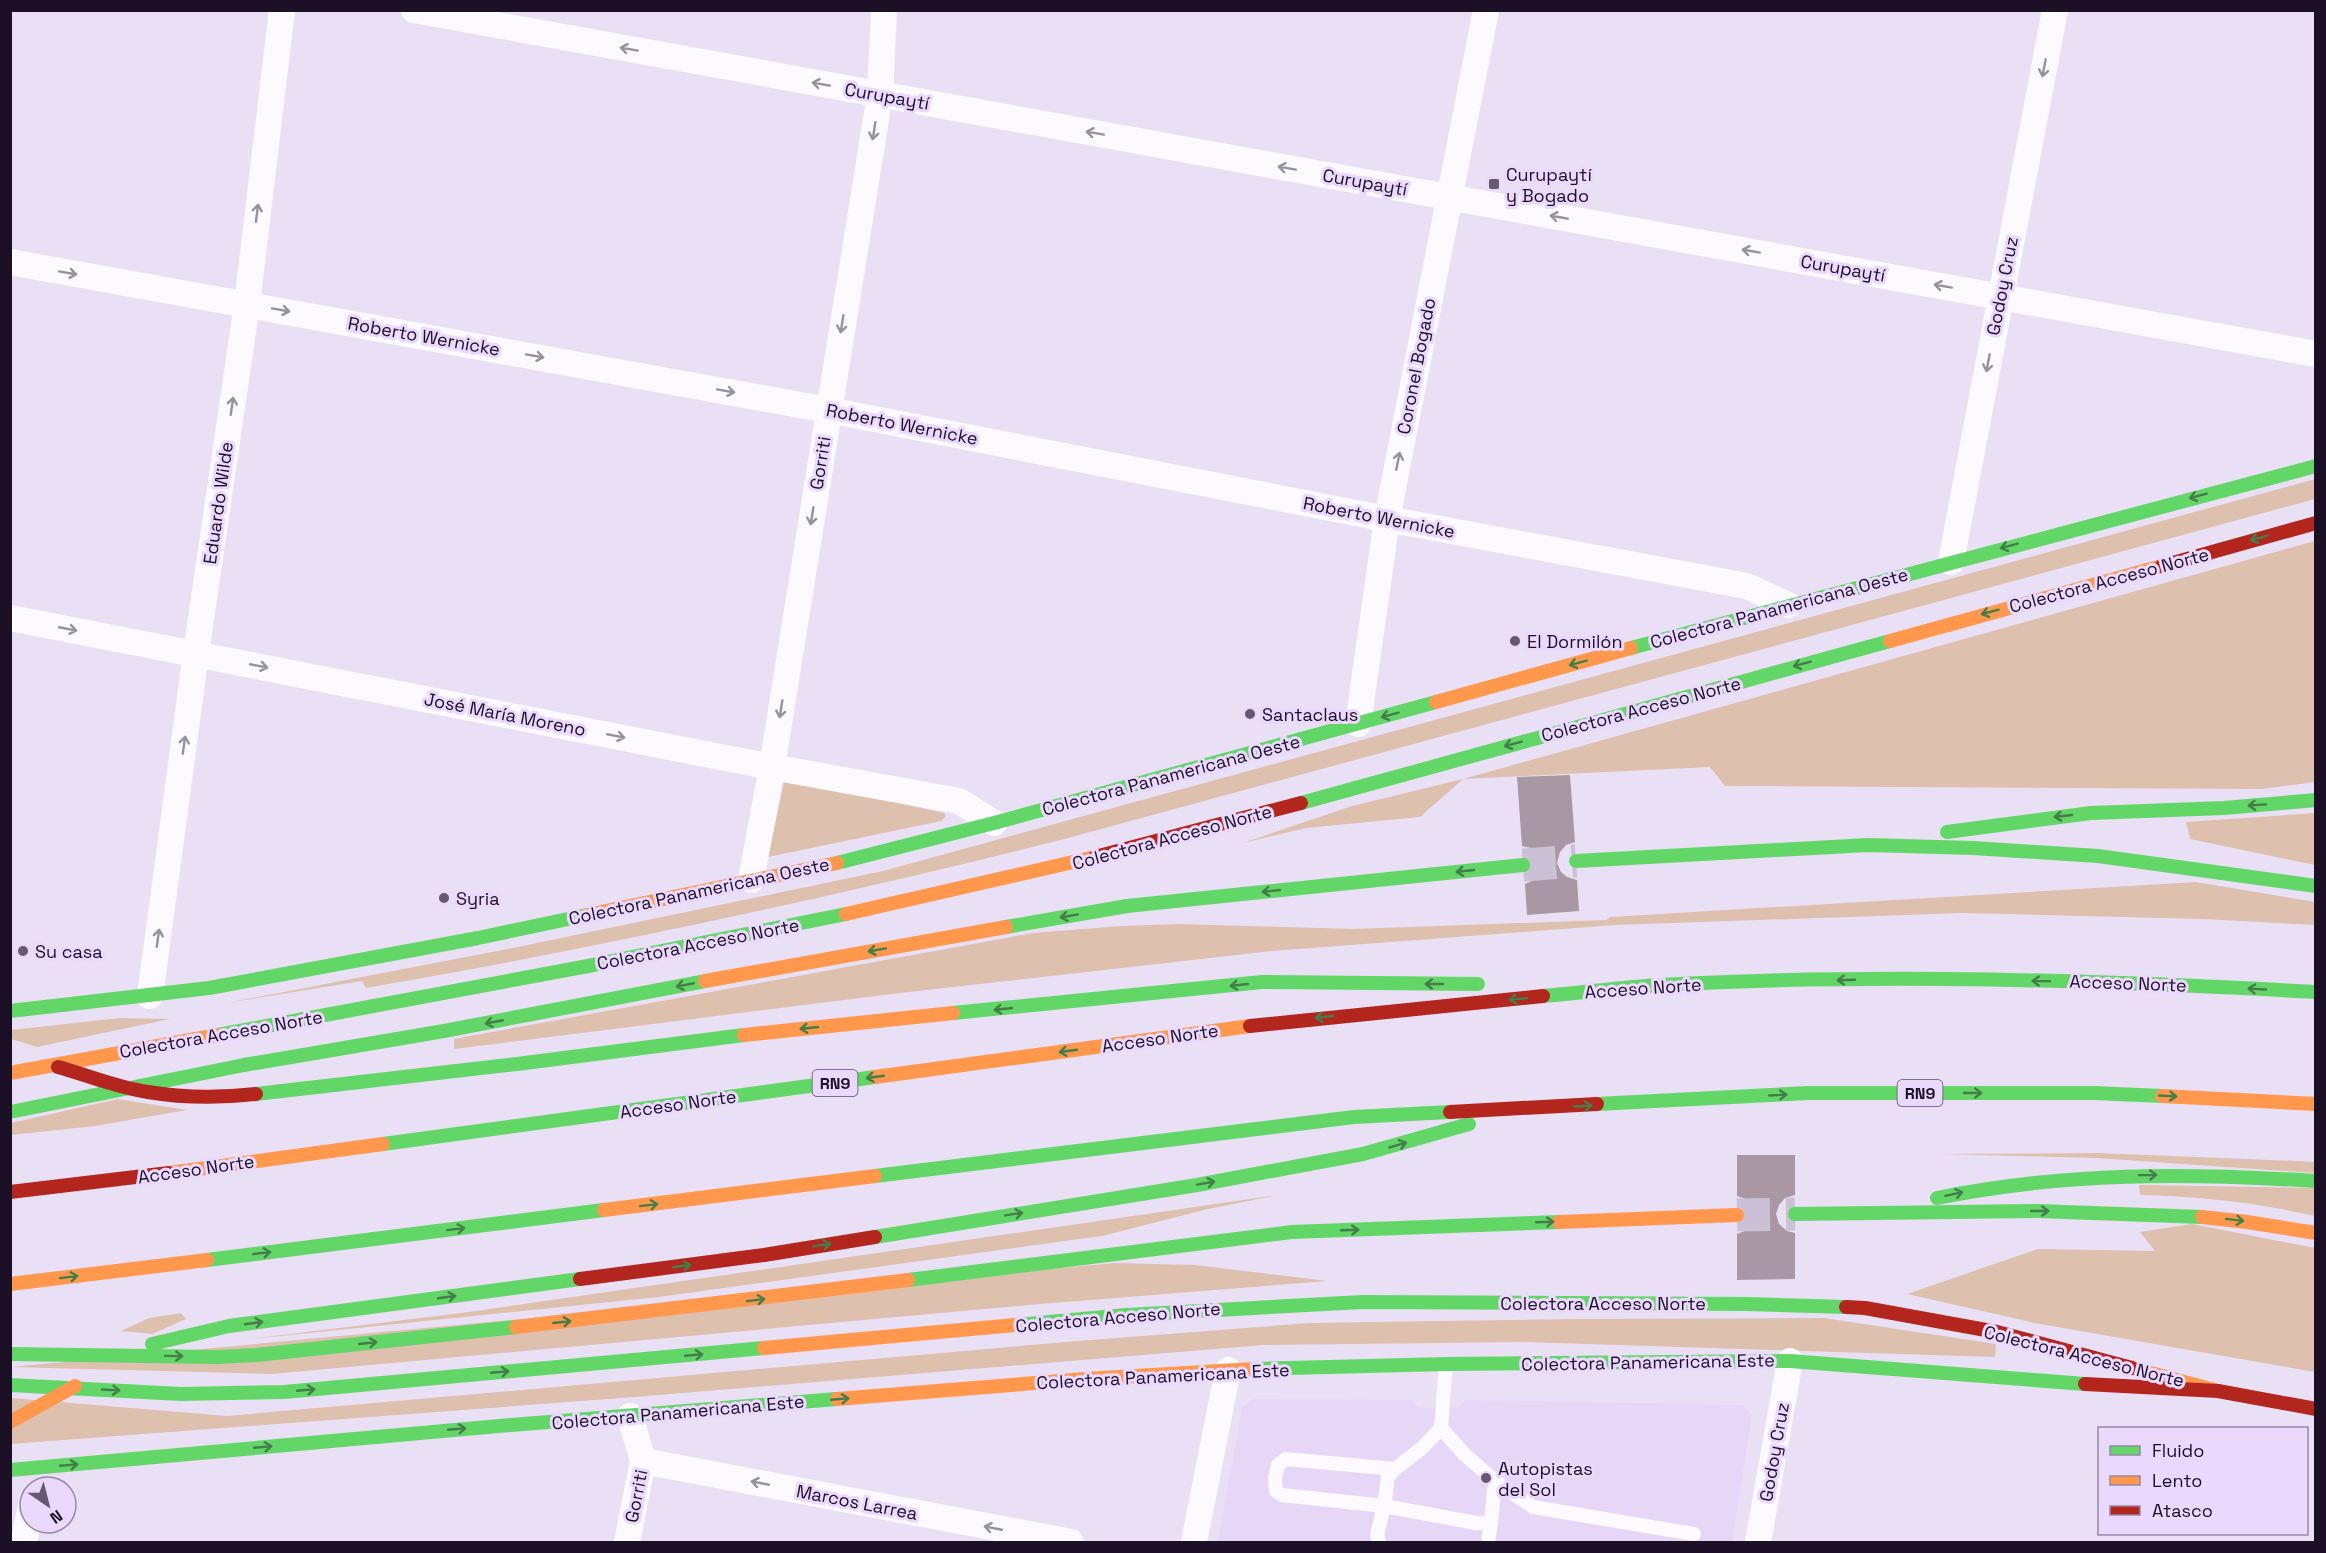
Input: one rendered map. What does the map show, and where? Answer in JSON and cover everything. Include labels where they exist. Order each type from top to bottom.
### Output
[{"type":"main road","name":"Colectora Panamericana Oeste","points":[[10,1011],[220,986],[478,938],[839,862],[994,823],[1788,605],[2316,465]]},
{"type":"main road","name":"Colectora Acceso Norte","points":[[10,1073],[793,926],[1006,880],[1174,837],[2316,523]]},
{"type":"main road","points":[[1868,845],[2056,816],[2224,808],[2316,800]]},
{"type":"main road","points":[[1576,861],[1868,845],[1973,848],[2098,856],[2316,886]]},
{"type":"main road","points":[[10,1112],[244,1065],[444,1031],[758,971],[1127,906],[1523,865]]},
{"type":"main road","name":"Acceso Norte","points":[[10,1192],[137,1178],[1288,1021],[1660,985],[1894,978],[2130,982],[2316,992]]},
{"type":"main road","points":[[22,1057],[146,1092],[181,1096],[226,1097],[517,1064],[721,1037],[1262,982],[1496,984]]},
{"type":"main road","points":[[1520,984],[1660,985]]},
{"type":"main road","name":"RN9","points":[[10,1284],[1342,1118],[1809,1093],[2094,1093],[2316,1104]]},
{"type":"main road","points":[[10,1422],[154,1343],[196,1334],[241,1325],[764,1255],[1197,1185],[1363,1155],[1525,1109]]},
{"type":"main road","points":[[1876,1212],[1986,1187],[2046,1179],[2164,1175],[2316,1181]]},
{"type":"main road","points":[[1795,1214],[2155,1213],[2258,1222],[2316,1233]]},
{"type":"main road","points":[[10,1354],[218,1357],[257,1355],[687,1308],[1292,1232],[1737,1215]]},
{"type":"main road","name":"Colectora Acceso Norte","points":[[10,1385],[181,1394],[284,1392],[1126,1315],[1260,1306],[1385,1302],[1747,1304],[1865,1308],[1997,1332],[2218,1391]]},
{"type":"main road","name":"Colectora Panamericana Este","points":[[54,1475],[480,1427],[1085,1379],[1228,1370],[1446,1364],[1790,1361],[2097,1385],[2218,1391],[2316,1409]]},
{"type":"main road","name":"Colectora Panamericana Este","points":[[10,1470],[29,1475]]},
{"type":"street","name":"Eduardo Wilde","points":[[150,996],[246,304],[282,10]]},
{"type":"street","name":"Curupaytí","points":[[414,10],[2316,354]]},
{"type":"street","name":"Gorriti","points":[[751,880],[772,766],[880,94],[884,10]]},
{"type":"street","name":"Coronel Bogado","points":[[1358,724],[1387,519],[1486,10]]},
{"type":"street","name":"Godoy Cruz","points":[[1951,562],[2055,10]]},
{"type":"street","name":"Roberto Wernicke","points":[[10,262],[828,410],[1387,519],[1747,585],[1788,605]]},
{"type":"street","name":"José María Moreno","points":[[10,618],[959,801],[994,823]]},
{"type":"street","name":"Godoy Cruz","points":[[1758,1542],[1790,1361]]},
{"type":"street","points":[[1194,1542],[1228,1370]]},
{"type":"street","name":"Gorriti","points":[[627,1542],[643,1461],[630,1416]]},
{"type":"street","name":"Marcos Larrea","points":[[643,1461],[1071,1542]]},
{"type":"lane","points":[[1379,1542],[1377,1535],[1388,1477],[1395,1468],[1422,1448],[1441,1428],[1446,1364]]},
{"type":"lane","points":[[1441,1428],[1464,1454],[1533,1507],[1694,1534]]},
{"type":"lane","points":[[1395,1468],[1286,1459],[1278,1465],[1275,1478],[1276,1491],[1282,1495],[1384,1506],[1476,1523],[1491,1523]]},
{"type":"lane","points":[[1488,1542],[1495,1480]]},
{"type":"shaded area","points":[[2315,479],[2315,499],[1057,841],[799,902],[453,973],[366,988],[362,981],[226,1003],[513,948],[883,871]]},
{"type":"shaded area","points":[[2315,541],[2315,782],[2262,789],[1725,786],[1710,767],[1463,779]]},
{"type":"shaded area","points":[[785,778],[944,813],[946,816],[941,821],[768,857]]},
{"type":"shaded area","points":[[1463,779],[1420,817],[1306,828],[1243,843],[1352,806]]},
{"type":"shaded area","points":[[2315,813],[2315,865],[2190,839],[2186,822]]},
{"type":"shaded area","points":[[2196,882],[2315,902],[2315,925],[2202,919],[1963,913],[1615,925],[1272,951],[900,993],[454,1049],[454,1039],[1033,933],[1180,924],[1353,929],[1606,920],[1610,917]]},
{"type":"shaded area","points":[[120,1018],[170,1019],[37,1047],[11,1039],[11,1030]]},
{"type":"shaded area","points":[[118,1099],[187,1110],[95,1126],[11,1135],[11,1123]]},
{"type":"shaded area","points":[[2099,1153],[2315,1162],[2315,1173],[2096,1158],[1943,1154]]},
{"type":"shaded area","points":[[2139,1185],[2315,1188],[2315,1216],[2228,1201],[2140,1195]]},
{"type":"shaded area","points":[[1278,1195],[1208,1209],[1102,1236],[659,1297],[242,1340],[469,1312]]},
{"type":"shaded area","points":[[2192,1224],[2315,1248],[2315,1372],[2040,1324],[1907,1294],[2038,1249],[2155,1251],[2140,1232]]},
{"type":"shaded area","points":[[1114,1263],[1195,1265],[1327,1281],[1040,1304],[272,1374],[11,1367]]},
{"type":"shaded area","points":[[181,1313],[186,1319],[152,1334],[121,1331],[149,1318]]},
{"type":"shaded area","points":[[1824,1318],[1996,1344],[1995,1357],[1521,1342],[1263,1345],[635,1397],[11,1444],[11,1398],[227,1416],[1065,1342],[1309,1323]]},
{"type":"shaded area","name":"Autopistas del Sol","points":[[1254,1399],[1412,1400],[1419,1408],[1458,1407],[1466,1400],[1742,1405],[1752,1415],[1732,1542],[1219,1542],[1242,1407]]},
{"type":"building","points":[[1570,775],[1575,842],[1566,845],[1560,852],[1557,863],[1561,872],[1577,880],[1579,911],[1527,915],[1525,884],[1534,880],[1542,864],[1538,854],[1531,848],[1522,846],[1517,777]]},
{"type":"building","points":[[1737,1155],[1795,1155],[1795,1195],[1785,1198],[1776,1214],[1779,1224],[1787,1231],[1795,1233],[1795,1279],[1737,1280],[1737,1234],[1747,1230],[1753,1224],[1756,1215],[1752,1205],[1746,1199],[1737,1196]]},
{"type":"tunnel","points":[[1523,865],[1576,861]]},
{"type":"tunnel","points":[[1737,1215],[1795,1214]]},
{"type":"traffic: fast","points":[[1631,648],[2316,466]]},
{"type":"traffic: fast","points":[[1301,803],[1890,641]]},
{"type":"traffic: fast","points":[[837,863],[994,823],[1436,702]]},
{"type":"traffic: fast","points":[[1947,832],[2091,813],[2224,808],[2316,800]]},
{"type":"traffic: fast","points":[[1576,861],[1868,845],[1973,848],[2098,856],[2316,886]]},
{"type":"traffic: fast","points":[[1006,927],[1127,906],[1523,865]]},
{"type":"traffic: fast","points":[[218,1035],[588,966],[846,914]]},
{"type":"traffic: fast","points":[[10,1011],[209,988],[478,938],[587,915]]},
{"type":"traffic: fast","points":[[1543,996],[1661,985],[1825,979],[2070,981],[2316,992]]},
{"type":"traffic: fast","points":[[10,1112],[244,1065],[444,1031],[705,981]]},
{"type":"traffic: fast","points":[[953,1013],[1262,982],[1478,984]]},
{"type":"traffic: fast","points":[[256,1094],[744,1035]]},
{"type":"traffic: fast","points":[[383,1144],[875,1077]]},
{"type":"traffic: fast","points":[[1597,1104],[1809,1093],[2094,1093],[2162,1096]]},
{"type":"traffic: fast","points":[[875,1176],[1354,1117],[1450,1112]]},
{"type":"traffic: fast","points":[[875,1237],[1197,1185],[1363,1154],[1469,1124]]},
{"type":"traffic: fast","points":[[1937,1198],[1985,1189],[2079,1179],[2173,1176],[2316,1181]]},
{"type":"traffic: fast","points":[[207,1260],[604,1210]]},
{"type":"traffic: fast","points":[[1795,1214],[2038,1211],[2202,1217]]},
{"type":"traffic: fast","points":[[908,1280],[1292,1232],[1559,1222]]},
{"type":"traffic: fast","points":[[152,1344],[229,1326],[580,1279]]},
{"type":"traffic: fast","points":[[1015,1325],[1126,1315],[1362,1302],[1747,1304],[1846,1307]]},
{"type":"traffic: fast","points":[[10,1354],[218,1357],[257,1355],[516,1327]]},
{"type":"traffic: fast","points":[[10,1385],[181,1394],[284,1392],[764,1348]]},
{"type":"traffic: fast","points":[[1254,1369],[1446,1364],[1790,1361],[2085,1384]]},
{"type":"traffic: fast","points":[[10,1470],[511,1425],[837,1399]]},
{"type":"traffic: slow","points":[[1890,641],[2162,566]]},
{"type":"traffic: slow","points":[[1436,702],[1631,648]]},
{"type":"traffic: slow","points":[[846,914],[1095,857]]},
{"type":"traffic: slow","points":[[587,915],[837,863]]},
{"type":"traffic: slow","points":[[705,981],[1006,927]]},
{"type":"traffic: slow","points":[[744,1035],[953,1013]]},
{"type":"traffic: slow","points":[[875,1077],[1250,1026]]},
{"type":"traffic: slow","points":[[10,1073],[218,1035]]},
{"type":"traffic: slow","points":[[2162,1096],[2316,1104]]},
{"type":"traffic: slow","points":[[169,1173],[383,1144]]},
{"type":"traffic: slow","points":[[604,1210],[875,1176]]},
{"type":"traffic: slow","points":[[1559,1222],[1737,1215]]},
{"type":"traffic: slow","points":[[2202,1217],[2316,1233]]},
{"type":"traffic: slow","points":[[10,1284],[207,1260]]},
{"type":"traffic: slow","points":[[516,1327],[908,1280]]},
{"type":"traffic: slow","points":[[764,1348],[1015,1325]]},
{"type":"traffic: slow","points":[[2132,1368],[2218,1391]]},
{"type":"traffic: slow","points":[[837,1399],[1085,1379],[1254,1369]]},
{"type":"traffic: slow","points":[[10,1422],[75,1386]]},
{"type":"traffic: jam","points":[[2162,566],[2316,523]]},
{"type":"traffic: jam","points":[[1095,857],[1301,803]]},
{"type":"traffic: jam","points":[[1250,1026],[1543,996]]},
{"type":"traffic: jam","points":[[58,1067],[125,1088],[162,1094],[202,1097],[256,1094]]},
{"type":"traffic: jam","points":[[1450,1112],[1597,1104]]},
{"type":"traffic: jam","points":[[10,1192],[169,1173]]},
{"type":"traffic: jam","points":[[580,1279],[764,1255],[875,1237]]},
{"type":"traffic: jam","points":[[1846,1307],[1865,1308],[1997,1332],[2132,1368]]},
{"type":"traffic: jam","points":[[2085,1384],[2218,1391],[2316,1409]]},
{"type":"place","name":"Curupaytí y Bogado","points":[[1494,184]]},
{"type":"place","name":"El Dormilón","points":[[1515,641]]},
{"type":"place","name":"Santaclaus","points":[[1250,714]]},
{"type":"place","name":"Syria","points":[[444,898]]},
{"type":"place","name":"Su casa","points":[[23,951]]},
{"type":"place","name":"Autopistas del Sol","points":[[1486,1478]]}]
